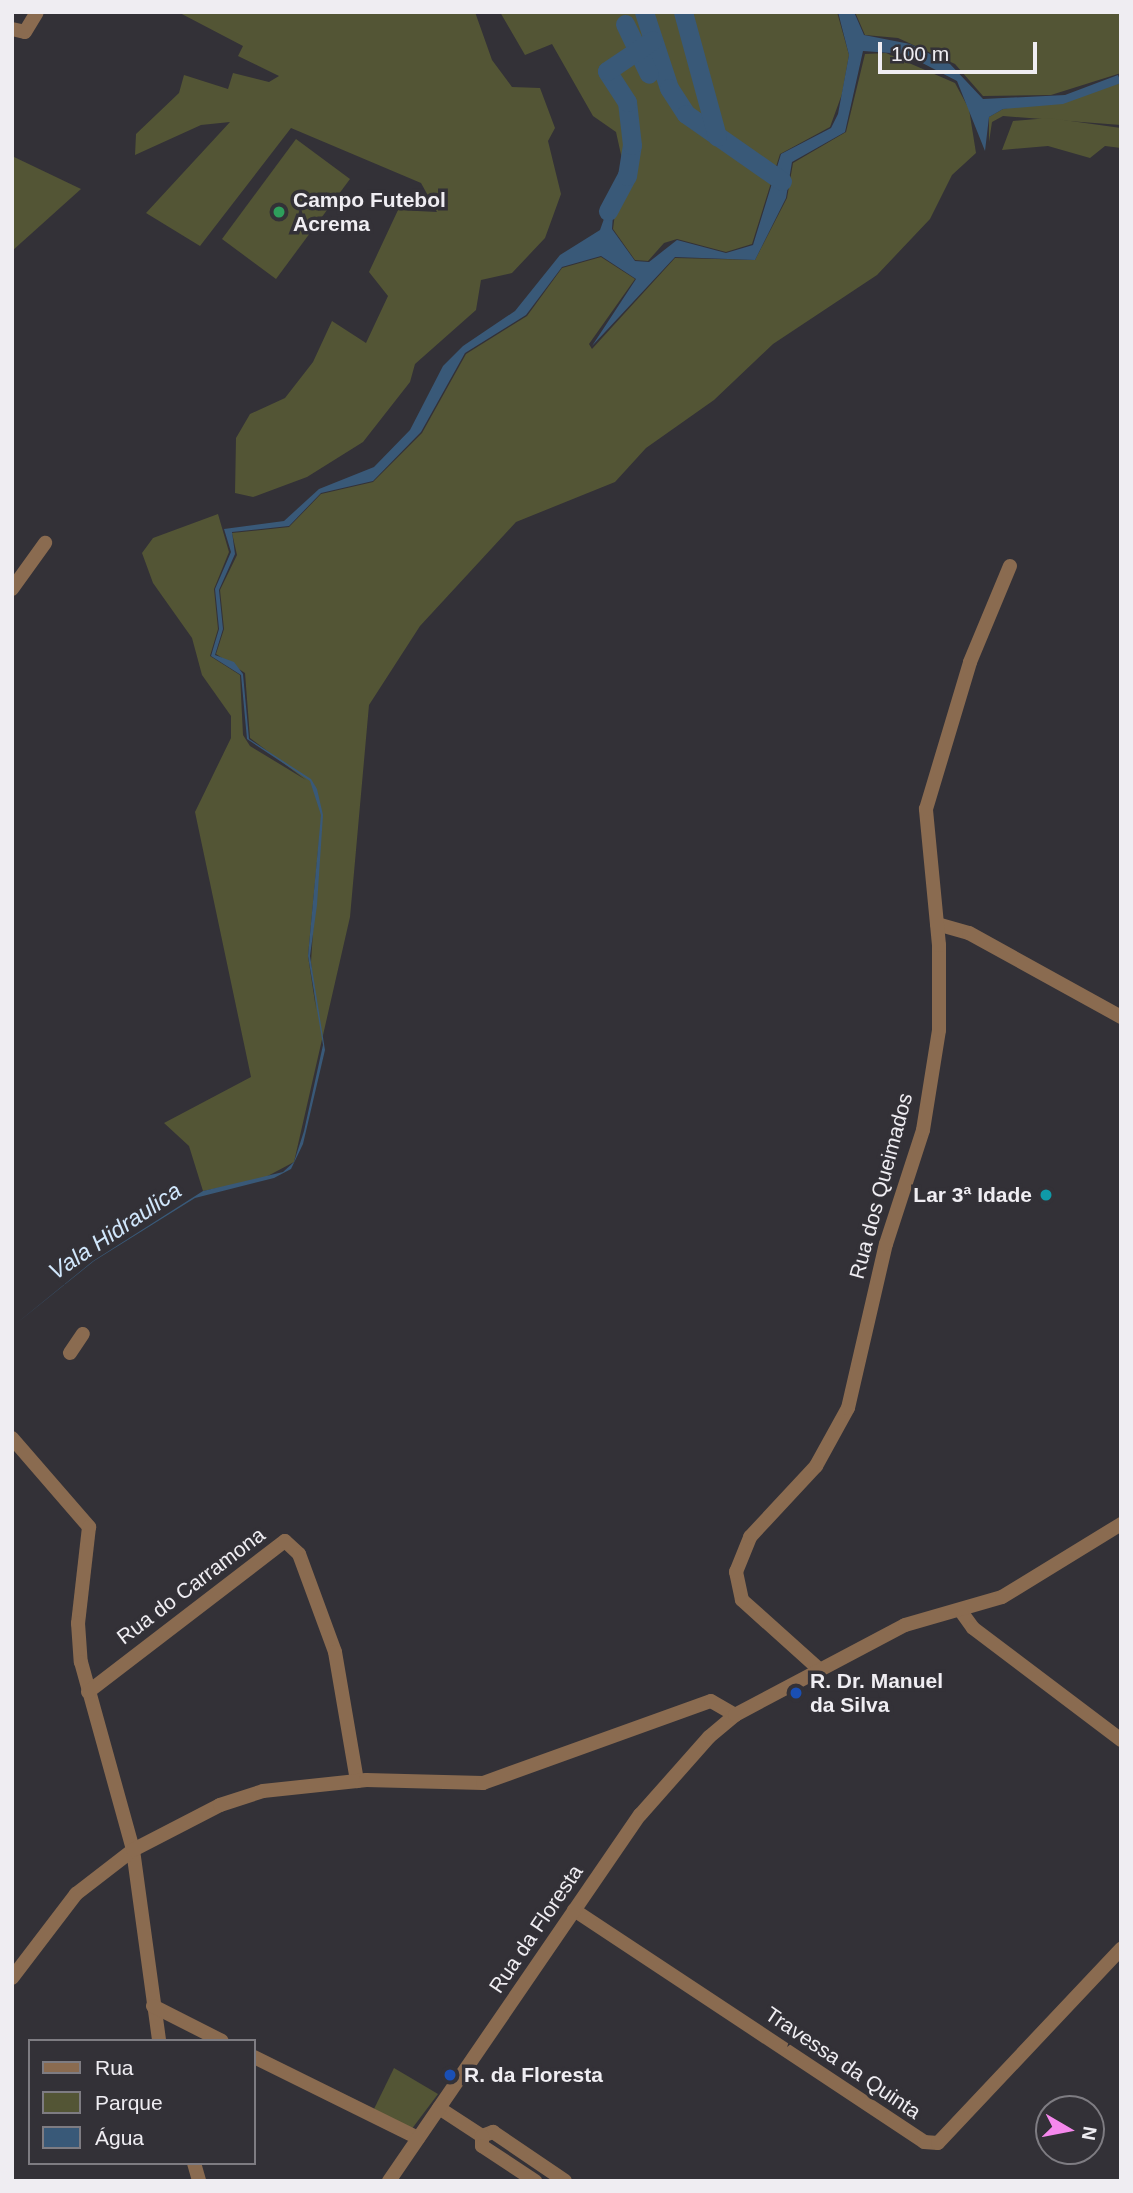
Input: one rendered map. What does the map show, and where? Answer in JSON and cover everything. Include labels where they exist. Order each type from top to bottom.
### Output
[{"type":"street","points":[[12,29],[25,32],[37,12]]},
{"type":"street","points":[[12,589],[45,542]]},
{"type":"street","name":"Rua dos Queimados","points":[[820,1670],[742,1600],[736,1572],[750,1537],[816,1466],[848,1408],[886,1244],[923,1130],[939,1026],[937,923],[926,809],[970,662],[1010,566]]},
{"type":"street","points":[[937,923],[969,933],[1121,1017]]},
{"type":"street","points":[[70,1353],[83,1334]]},
{"type":"street","points":[[12,1438],[89,1527],[78,1631],[88,1692],[133,1850],[159,2039]]},
{"type":"street","name":"Rua da Floresta","points":[[389,2181],[640,1815],[735,1715],[905,1625],[1002,1597],[1121,1524]]},
{"type":"street","name":"Rua do Carramona","points":[[88,1692],[285,1541],[299,1554],[335,1652],[357,1781]]},
{"type":"street","points":[[960,1610],[973,1628],[1121,1740]]},
{"type":"street","points":[[12,1978],[76,1894],[133,1850],[220,1805],[263,1791],[357,1781],[483,1783],[710,1701],[735,1715]]},
{"type":"street","name":"Travessa da Quinta","points":[[574,1910],[924,2142],[938,2143],[1121,1949]]},
{"type":"street","points":[[153,2006],[218,2039]]},
{"type":"street","points":[[256,2058],[418,2138]]},
{"type":"street","points":[[439,2108],[482,2136]]},
{"type":"street","points":[[482,2136],[493,2132],[565,2181]]},
{"type":"street","points":[[482,2136],[482,2146],[535,2181]]},
{"type":"green space","points":[[178,12],[475,12],[492,60],[512,87],[540,88],[555,128],[548,141],[561,194],[545,238],[512,273],[481,280],[476,310],[415,364],[410,382],[363,442],[307,477],[253,497],[235,493],[236,438],[250,414],[285,398],[313,362],[332,321],[366,343],[388,296],[369,272],[398,210],[437,212],[421,183],[291,128],[200,246],[146,213],[230,122],[201,125],[135,155],[136,134],[179,93],[184,75],[228,89],[233,73],[269,82],[279,76],[238,56],[243,46]]},
{"type":"green space","points":[[500,12],[837,12],[849,55],[842,94],[830,127],[780,154],[752,244],[726,252],[677,239],[664,243],[648,261],[635,260],[613,229],[622,159],[616,132],[593,116],[552,44],[525,55]]},
{"type":"green space","points":[[855,12],[1121,12],[1121,73],[1051,95],[983,96],[955,64],[898,38],[865,35]]},
{"type":"green space","points":[[886,53],[955,83],[969,109],[976,153],[952,175],[930,219],[877,275],[773,344],[714,400],[646,448],[615,482],[516,522],[420,626],[369,705],[350,917],[294,1162],[262,1179],[203,1191],[189,1146],[164,1123],[251,1077],[195,812],[231,738],[231,716],[202,675],[192,638],[153,583],[142,553],[153,538],[218,514],[229,552],[214,589],[218,629],[210,656],[240,675],[243,735],[250,746],[306,780],[250,738],[245,673],[216,654],[224,629],[220,590],[237,555],[232,533],[289,527],[321,494],[373,482],[422,433],[466,354],[527,316],[562,268],[601,257],[635,279],[589,344],[592,349],[675,258],[755,260],[787,198],[793,163],[846,132],[865,54]],"holes":[[[319,840],[311,962],[316,1009],[308,956]]]},
{"type":"green space","points":[[1121,83],[1121,125],[1003,116],[992,122],[989,142],[989,117],[1003,109]]},
{"type":"green space","points":[[1049,118],[1121,128],[1121,148],[1105,146],[1090,158],[1048,146],[1002,150],[1013,121]]},
{"type":"green space","points":[[296,139],[350,179],[276,279],[222,239]]},
{"type":"green space","points":[[12,156],[81,189],[12,251]]},
{"type":"green space","points":[[394,2068],[438,2094],[411,2130],[373,2111]]},
{"type":"water","points":[[838,12],[854,12],[864,35],[910,44],[950,64],[983,99],[1065,95],[1118,75],[1121,83],[1063,104],[1003,109],[989,117],[985,151],[957,81],[905,54],[863,51],[845,132],[792,162],[786,198],[755,260],[675,257],[592,346],[636,279],[601,256],[562,267],[526,315],[465,353],[421,432],[373,481],[321,493],[289,526],[232,532],[235,554],[219,590],[223,629],[215,655],[234,662],[243,674],[249,739],[311,779],[317,789],[323,815],[317,905],[310,956],[325,1050],[303,1144],[291,1169],[274,1178],[195,1198],[94,1261],[12,1327],[93,1261],[203,1191],[283,1172],[294,1162],[304,1131],[323,1045],[308,956],[321,815],[310,781],[247,739],[241,675],[211,656],[219,629],[215,589],[231,552],[224,529],[284,521],[319,489],[374,467],[410,430],[443,366],[463,346],[515,311],[560,255],[600,230],[615,188],[612,229],[635,261],[649,262],[677,240],[726,253],[753,245],[781,154],[831,128],[838,114],[849,55]]},
{"type":"waterway","points":[[644,12],[669,88],[686,114],[782,181]]},
{"type":"waterway","points":[[683,12],[717,136]]},
{"type":"waterway","points":[[625,24],[649,74]]},
{"type":"waterway","points":[[608,211],[627,176],[632,145],[627,102],[607,71],[653,40]]},
{"type":"place","name":"Campo Futebol Acrema","points":[[279,212]]},
{"type":"place","name":"Lar 3ª Idade","points":[[1046,1195]]},
{"type":"place","name":"R. Dr. Manuel da Silva","points":[[796,1693]]},
{"type":"place","name":"R. da Floresta","points":[[450,2075]]},
{"type":"water label","name":"Vala Hidraulica","points":[[115,1231]]}]
